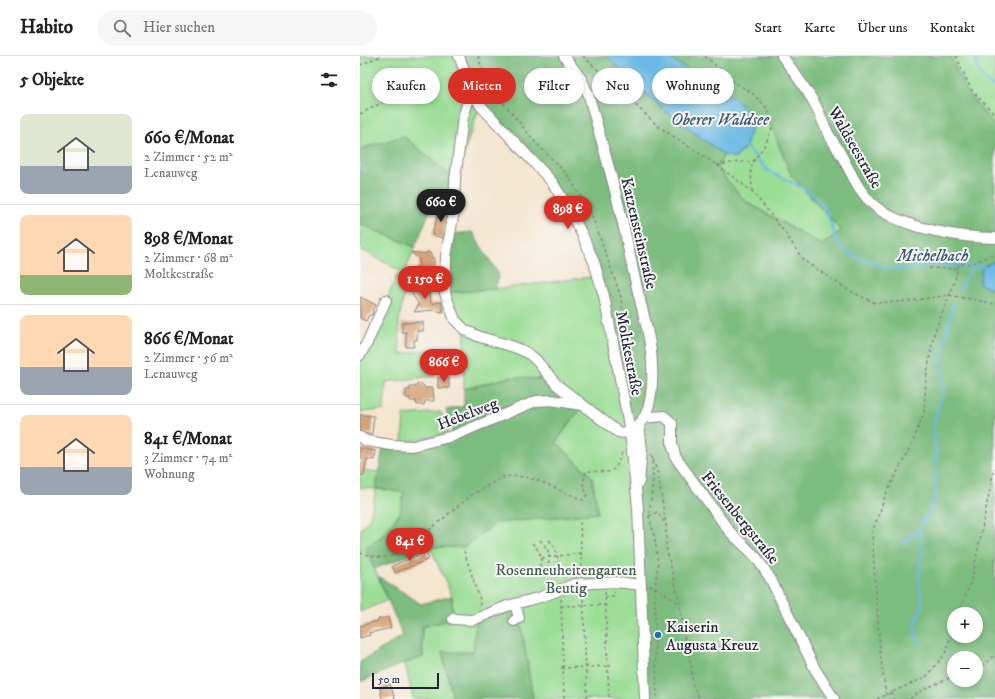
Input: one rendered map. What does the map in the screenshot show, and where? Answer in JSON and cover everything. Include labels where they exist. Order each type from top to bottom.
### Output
[{"type":"street","name":"Moltkestraße","points":[[459,56],[464,68]]},
{"type":"street","name":"Katzensteinstraße","points":[[564,56],[582,80],[589,96],[622,218],[635,281],[648,332],[652,366],[651,386],[650,399],[641,421],[642,450],[638,508]]},
{"type":"street","name":"Waldseestraße","points":[[782,56],[816,106],[828,132],[844,158],[859,188],[875,207],[887,215],[922,228],[980,238],[995,238]]},
{"type":"street","name":"Hebelweg","points":[[467,104],[463,117],[455,180],[454,211],[446,256],[445,293],[455,320],[465,330],[480,337],[514,347],[528,353],[536,360],[557,385],[583,406],[618,432],[624,433],[630,431]]},
{"type":"street","name":"Moltkestraße","points":[[479,104],[552,182],[582,234],[594,262],[604,296],[630,431],[638,508],[644,585],[645,699]]},
{"type":"street","points":[[360,355],[386,300]]},
{"type":"street","name":"Hebelweg","points":[[360,437],[366,441],[392,445],[413,446],[453,436],[536,401],[551,400],[583,406]]},
{"type":"street","name":"Friesenbergstraße","points":[[641,421],[664,416],[672,422],[672,444],[676,458],[730,532],[756,558],[770,578],[815,669],[834,699]]},
{"type":"street","points":[[630,431],[641,421]]},
{"type":"street","points":[[452,619],[472,620],[582,582],[616,582],[644,585]]},
{"type":"street","points":[[514,621],[519,618],[515,604]]},
{"type":"path","points":[[360,65],[381,56]]},
{"type":"path","points":[[583,56],[659,127],[717,165],[752,192],[803,260],[848,290],[875,303],[910,301],[949,295],[995,304]]},
{"type":"path","points":[[705,56],[734,82],[751,92],[768,109],[772,128],[766,144],[754,160],[751,168],[752,192]]},
{"type":"path","points":[[956,56],[972,89],[995,115]]},
{"type":"path","points":[[360,114],[379,104]]},
{"type":"path","points":[[717,165],[738,162],[753,162]]},
{"type":"path","points":[[886,695],[880,652],[872,533],[886,494],[912,444],[924,412],[926,379],[934,334],[959,265],[970,264],[995,254]]},
{"type":"path","points":[[928,268],[958,269]]},
{"type":"path","points":[[642,450],[652,454]]},
{"type":"path","points":[[360,552],[377,557],[390,557],[412,544],[473,494],[505,476],[525,477],[540,481],[583,500],[587,495],[583,484],[586,471],[610,472],[616,467],[622,453]]},
{"type":"path","points":[[652,454],[653,480],[649,516],[658,564],[655,587],[657,699]]},
{"type":"path","points":[[652,454],[658,474],[666,525],[666,547],[680,604],[683,632],[691,664],[693,686],[700,699]]},
{"type":"path","points":[[961,607],[973,574],[995,468]]},
{"type":"path","points":[[649,516],[657,512],[666,525]]},
{"type":"path","points":[[580,522],[587,699]]},
{"type":"path","points":[[540,540],[547,547],[550,557],[546,572]]},
{"type":"path","points":[[550,540],[557,550],[558,555],[555,569]]},
{"type":"path","points":[[532,543],[538,549],[542,558],[538,570]]},
{"type":"path","points":[[464,551],[480,600],[480,617]]},
{"type":"path","points":[[542,558],[581,553]]},
{"type":"path","points":[[605,582],[609,699]]},
{"type":"path","points":[[644,585],[655,587],[680,604]]},
{"type":"path","points":[[561,589],[560,606],[564,699]]},
{"type":"path","points":[[560,606],[605,605]]},
{"type":"path","points":[[877,699],[926,677],[945,654],[949,643]]},
{"type":"path","points":[[983,665],[995,654]]},
{"type":"path","points":[[562,668],[611,666]]},
{"type":"path","points":[[910,699],[922,690],[947,679]]},
{"type":"path","points":[[892,692],[894,699]]},
{"type":"green space","points":[[360,56],[459,56],[464,68],[448,68],[448,104],[480,105],[455,180],[404,136],[360,149]]},
{"type":"green space","points":[[459,56],[606,56],[619,68],[592,68],[592,104],[644,104],[644,91],[652,99],[652,104],[658,104],[724,155],[717,168],[745,201],[822,245],[841,230],[791,175],[771,125],[752,126],[748,114],[734,98],[734,68],[686,68],[666,56],[950,56],[968,94],[995,126],[995,261],[986,265],[991,288],[995,288],[995,699],[645,699],[630,431],[604,296],[565,203],[480,104],[516,104],[516,68],[464,68]]},
{"type":"green space","points":[[950,56],[995,56],[995,126],[968,94]]},
{"type":"green space","points":[[771,125],[791,175],[841,231],[822,245],[745,201],[717,168],[724,155],[736,158],[746,146],[752,126]]},
{"type":"green space","points":[[404,136],[455,180],[455,198],[437,193],[415,247],[360,224],[360,149]]},
{"type":"green space","points":[[360,224],[415,247],[404,273],[360,249]]},
{"type":"green space","points":[[472,232],[499,275],[495,289],[445,293],[450,234]]},
{"type":"green space","points":[[397,274],[407,277],[399,322],[400,354],[436,349],[434,376],[386,382],[384,410],[360,412],[360,360],[371,343]]},
{"type":"green space","name":"Rosenneuheitengarten Beutig","points":[[598,276],[630,431],[645,699],[533,699],[518,605],[473,652],[442,653],[453,699],[413,699],[405,663],[423,657],[422,627],[453,619],[452,596],[430,547],[464,547],[495,523],[598,513],[592,477],[556,442],[578,411],[510,377],[464,389],[465,330],[445,293],[495,289]]},
{"type":"green space","points":[[510,377],[544,379],[579,411],[556,442],[592,477],[598,513],[496,523],[464,547],[430,547],[374,569],[365,547],[380,538],[400,513],[404,493],[376,488],[383,448],[453,436],[446,410],[464,406],[464,389]]},
{"type":"green space","points":[[441,412],[448,433],[402,443],[404,415]]},
{"type":"green space","points":[[360,470],[379,472],[376,489],[360,488]]},
{"type":"green space","points":[[376,489],[404,492],[400,513],[380,538],[365,547],[388,600],[360,612],[360,530],[370,518]]},
{"type":"green space","points":[[378,576],[421,604],[452,596],[453,619],[422,627],[423,657],[360,682],[360,662],[403,636]]},
{"type":"green space","points":[[518,604],[533,699],[453,699],[442,652],[473,652],[476,622]]},
{"type":"water","name":"Oberer Waldsee","points":[[606,56],[666,56],[686,68],[652,68],[652,99],[644,91],[644,68],[619,68]]},
{"type":"water","name":"Oberer Waldsee","points":[[734,98],[748,114],[752,126],[746,146],[736,158],[724,155],[658,104],[734,104]]},
{"type":"water","points":[[995,261],[995,288],[979,284],[982,267]]},
{"type":"building","points":[[440,207],[448,209],[443,238],[432,235]]},
{"type":"building","points":[[411,252],[425,254],[428,252],[431,254],[431,258],[434,258],[434,274],[412,272],[419,266],[419,259]]},
{"type":"building","points":[[412,288],[430,288],[429,295],[431,304],[441,302],[443,312],[433,310],[414,312],[419,305],[411,292],[413,290]]},
{"type":"building","points":[[360,297],[376,305],[372,310],[372,315],[369,315],[366,321],[360,318]]},
{"type":"building","points":[[423,322],[423,331],[417,331],[417,340],[414,340],[414,347],[406,347],[406,332],[402,332],[402,323]]},
{"type":"building","points":[[438,378],[449,378],[449,388],[438,388]]},
{"type":"building","points":[[418,384],[422,384],[425,388],[433,388],[434,401],[425,401],[424,405],[417,405],[416,401],[410,401],[410,398],[406,398],[406,390],[410,390],[410,387],[415,387]]},
{"type":"building","points":[[360,415],[374,416],[372,434],[367,434],[360,431]]},
{"type":"building","points":[[360,448],[376,451],[374,460],[367,459],[364,475],[360,475]]},
{"type":"building","points":[[426,552],[429,559],[395,573],[392,566]]},
{"type":"building","points":[[388,617],[391,628],[369,633],[370,635],[360,638],[360,626]]},
{"type":"building","points":[[390,684],[395,699],[382,699],[380,688]]},
{"type":"waterway","points":[[975,56],[980,74],[986,81],[995,87]]},
{"type":"waterway","name":"Michelbach","points":[[746,146],[768,171],[807,190],[819,201],[825,208],[837,243],[843,249],[859,259],[874,262],[886,268],[900,269],[912,269],[929,265],[982,267]]},
{"type":"waterway","points":[[960,290],[972,266]]},
{"type":"waterway","points":[[904,543],[919,529],[930,509],[936,490],[936,451],[933,429],[943,392],[941,356],[954,302]]},
{"type":"waterway","points":[[919,529],[922,541],[919,577],[922,608],[915,622],[916,633],[920,644]]},
{"type":"place","name":"Kaiserin Augusta Kreuz","points":[[658,635]]}]
